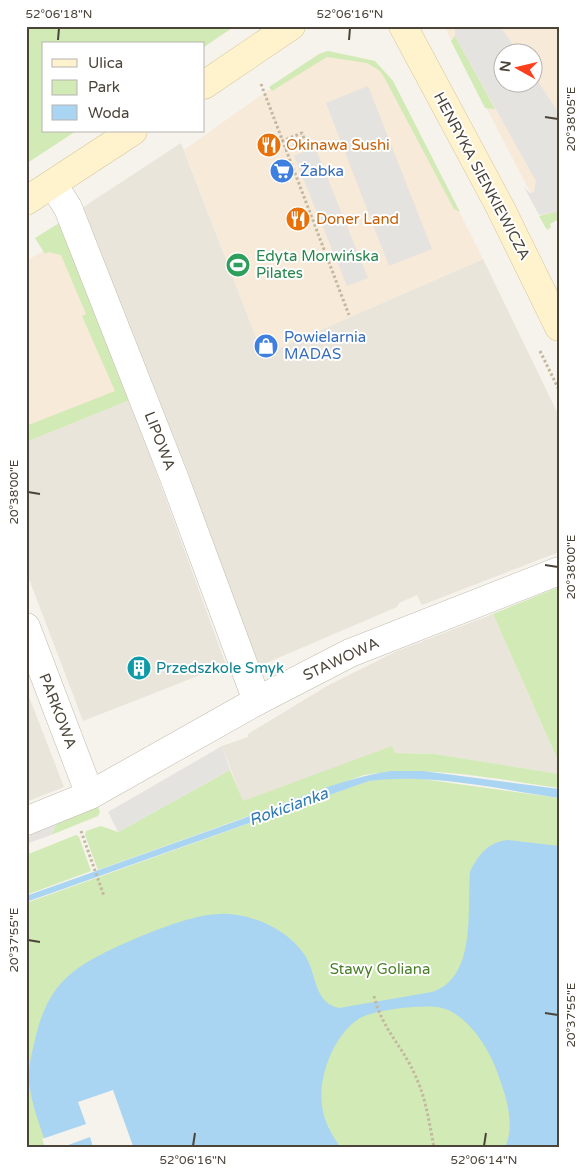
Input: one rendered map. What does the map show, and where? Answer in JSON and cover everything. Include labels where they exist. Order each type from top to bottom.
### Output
[{"type":"main road","points":[[205,84],[291,26]]},
{"type":"main road","name":"HENRYKA SIENKIEWICZA","points":[[403,26],[500,207],[559,327]]},
{"type":"main road","points":[[26,201],[132,132]]},
{"type":"street","name":"LIPOWA","points":[[53,184],[68,208],[174,477],[257,701]]},
{"type":"street","name":"STAWOWA","points":[[26,821],[90,795],[257,701],[350,653],[559,571]]},
{"type":"street","name":"PARKOWA","points":[[26,627],[90,795]]},
{"type":"path","points":[[261,84],[350,315]]},
{"type":"path","points":[[277,143],[302,133],[305,141],[285,149]]},
{"type":"path","points":[[80,829],[104,896]]},
{"type":"path","points":[[374,996],[379,1013],[415,1074],[424,1097],[434,1147]]},
{"type":"shaded area","points":[[444,26],[559,26],[559,216],[546,223]]},
{"type":"shaded area","points":[[455,26],[500,26],[511,42],[492,42],[492,92],[542,92],[542,88],[559,113],[559,211],[539,215],[524,187],[530,193],[534,192],[536,181],[455,36]]},
{"type":"shaded area","points":[[328,51],[375,61],[393,81],[483,259],[263,355],[184,150],[319,54]]},
{"type":"shaded area","points":[[368,86],[432,249],[389,266],[326,103]]},
{"type":"shaded area","points":[[181,143],[263,355],[483,259],[559,416],[559,552],[422,605],[417,595],[399,603],[397,607],[264,664],[255,662],[82,208]]},
{"type":"shaded area","points":[[315,147],[368,278],[347,286],[294,156]]},
{"type":"shaded area","points":[[49,248],[63,252],[127,401],[26,442],[26,261]]},
{"type":"shaded area","points":[[130,400],[226,665],[83,721],[26,571],[26,442]]},
{"type":"shaded area","points":[[493,614],[559,763],[559,774],[435,754],[395,753],[392,747],[243,802],[222,746],[248,737],[248,734],[327,686],[395,652]]},
{"type":"shaded area","points":[[26,689],[64,787],[26,802]]},
{"type":"shaded area","points":[[222,746],[230,770],[118,832],[108,812]]},
{"type":"shaded area","points":[[58,821],[51,835],[26,844],[26,833]]},
{"type":"green space","points":[[26,26],[235,26],[205,46],[205,42],[42,42],[42,132],[74,132],[26,164]]},
{"type":"green space","points":[[455,36],[495,109],[485,108],[451,41]]},
{"type":"green space","points":[[328,51],[375,61],[393,81],[460,212],[454,209],[380,71],[367,63],[327,57],[272,91],[269,87],[319,54]]},
{"type":"green space","points":[[559,211],[559,219],[550,224],[551,227],[547,230],[539,216]]},
{"type":"green space","points":[[64,220],[130,400],[26,442],[26,426],[115,391],[82,316],[86,314],[61,255],[48,252],[45,254],[35,238]]},
{"type":"green space","points":[[559,587],[559,763],[493,614]]},
{"type":"green space","points":[[392,746],[395,753],[435,754],[559,774],[559,788],[437,772],[388,772],[364,775],[98,870],[85,835],[86,831],[101,826],[118,832],[230,770],[243,801]]},
{"type":"green space","name":"Stawy Goliana","points":[[391,778],[422,779],[559,798],[559,1147],[26,1147],[26,903],[369,781]]},
{"type":"green space","points":[[97,804],[100,812],[98,816],[51,835],[58,821]]},
{"type":"green space","points":[[76,835],[79,837],[91,871],[26,895],[26,855]]},
{"type":"water","name":"Rokicianka","points":[[391,771],[423,771],[559,789],[559,798],[440,780],[393,779],[369,781],[26,902],[26,896],[316,791],[353,779]]},
{"type":"water","name":"Stawy Goliana","points":[[508,840],[559,846],[559,1147],[505,1147],[509,1131],[509,1113],[497,1070],[486,1048],[471,1027],[462,1019],[442,1008],[427,1006],[401,1008],[364,1016],[351,1025],[335,1045],[325,1069],[321,1094],[326,1122],[340,1147],[47,1147],[35,1111],[29,1083],[32,1052],[41,1018],[49,1000],[59,985],[85,963],[119,946],[171,925],[196,917],[230,914],[251,918],[271,926],[289,938],[304,954],[320,993],[324,1000],[331,1005],[339,1008],[432,992],[446,984],[457,973],[463,958],[469,923],[470,872],[476,860],[484,850],[495,843]]},
{"type":"pier","points":[[113,1090],[133,1146],[93,1147],[90,1137],[63,1147],[45,1147],[42,1139],[86,1124],[78,1102]]},
{"type":"place","name":"Okinawa Sushi","points":[[269,145]]},
{"type":"place","name":"Żabka","points":[[282,171]]},
{"type":"place","name":"Doner Land","points":[[298,219]]},
{"type":"place","name":"Edyta Morwińska Pilates","points":[[238,265]]},
{"type":"place","name":"Powielarnia MADAS","points":[[266,346]]},
{"type":"place","name":"Przedszkole Smyk","points":[[139,668]]}]
